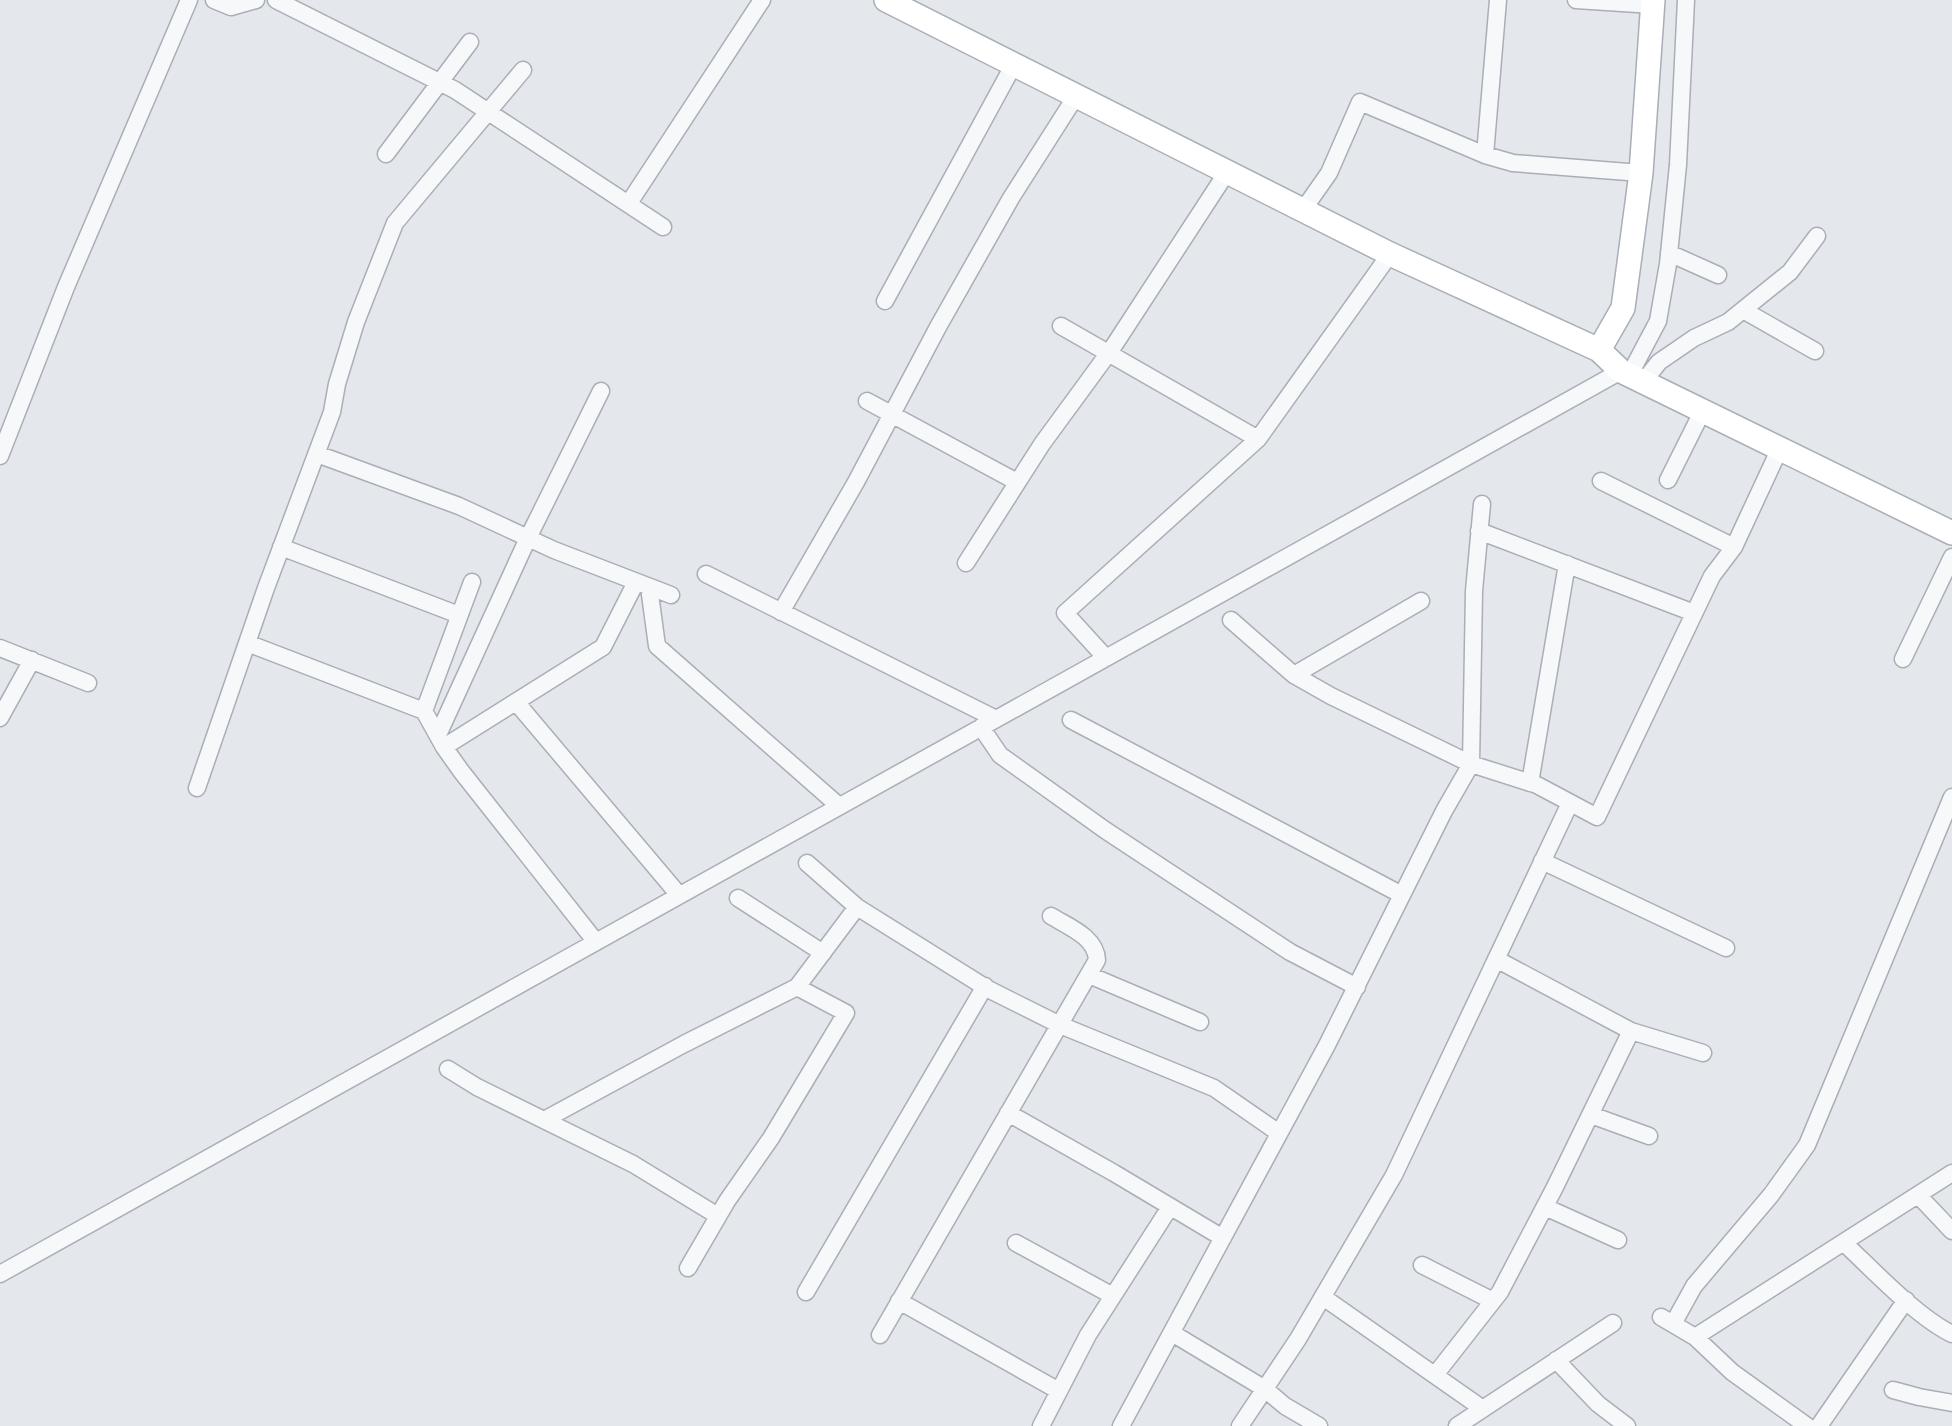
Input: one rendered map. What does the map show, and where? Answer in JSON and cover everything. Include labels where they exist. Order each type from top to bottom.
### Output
[{"type":"main road","points":[[886,0],[1391,254],[1599,350],[1632,375],[1952,533]]},
{"type":"main road","points":[[1599,350],[1623,308],[1641,173],[1653,3]]},
{"type":"street","points":[[0,456],[66,287],[189,0]]},
{"type":"street","points":[[214,0],[231,7],[256,0]]},
{"type":"street","points":[[276,0],[440,82],[663,227]]},
{"type":"street","points":[[629,203],[762,0]]},
{"type":"street","points":[[1485,155],[1498,0]]},
{"type":"street","points":[[1576,0],[1653,3]]},
{"type":"street","points":[[1632,375],[1658,321],[1669,253],[1678,166],[1686,0]]},
{"type":"street","points":[[386,154],[470,42]]},
{"type":"street","points":[[885,301],[1014,64]]},
{"type":"street","points":[[197,788],[281,547],[332,412],[337,384],[356,322],[395,223],[523,70]]},
{"type":"street","points":[[781,612],[856,482],[938,327],[1011,198],[1076,96]]},
{"type":"street","points":[[1303,210],[1329,173],[1360,102],[1485,155],[1513,163],[1641,173]]},
{"type":"street","points":[[966,563],[1017,482],[1108,353],[1227,172]]},
{"type":"street","points":[[0,1274],[1106,657],[1659,362],[1694,338],[1728,322],[1790,272],[1816,236]]},
{"type":"street","points":[[1669,253],[1718,275]]},
{"type":"street","points":[[1106,657],[1065,613],[1258,439],[1391,254]]},
{"type":"street","points":[[1742,310],[1815,351]]},
{"type":"street","points":[[1061,326],[1258,439]]},
{"type":"street","points":[[441,741],[528,538],[601,391]]},
{"type":"street","points":[[867,401],[1017,482]]},
{"type":"street","points":[[1668,480],[1703,410]]},
{"type":"street","points":[[1231,620],[1294,675],[1331,696],[1471,764],[1530,783],[1597,817],[1694,612],[1712,576],[1734,547],[1780,449]]},
{"type":"street","points":[[317,454],[459,506],[528,538],[671,595]]},
{"type":"street","points":[[1601,481],[1734,547]]},
{"type":"street","points":[[1121,1426],[1357,987],[1444,811],[1471,764],[1474,591],[1482,504]]},
{"type":"street","points":[[1479,531],[1694,612]]},
{"type":"street","points":[[281,547],[459,615]]},
{"type":"street","points":[[1903,659],[1952,557]]},
{"type":"street","points":[[1530,783],[1567,564]]},
{"type":"street","points":[[706,574],[996,719]]},
{"type":"street","points":[[424,711],[472,582]]},
{"type":"street","points":[[441,741],[516,702],[603,647],[643,584]]},
{"type":"street","points":[[643,584],[657,646],[839,806]]},
{"type":"street","points":[[1294,675],[1421,601]]},
{"type":"street","points":[[247,643],[424,711],[441,741],[596,942]]},
{"type":"street","points":[[0,648],[88,683]]},
{"type":"street","points":[[0,718],[32,660]]},
{"type":"street","points":[[516,702],[680,895]]},
{"type":"street","points":[[1071,720],[1402,895]]},
{"type":"street","points":[[981,727],[1000,755],[1105,830],[1290,952],[1357,987]]},
{"type":"street","points":[[1807,1426],[1732,1372],[1696,1338],[1667,1321],[1771,1195],[1807,1145],[1952,797]]},
{"type":"street","points":[[1240,1426],[1323,1297],[1394,1175],[1570,803]]},
{"type":"street","points":[[1542,861],[1726,948]]},
{"type":"street","points":[[807,863],[857,907],[985,986],[1060,1025],[1214,1088],[1279,1133]]},
{"type":"street","points":[[738,898],[823,953]]},
{"type":"street","points":[[544,1120],[684,1044],[797,988],[857,907]]},
{"type":"street","points":[[880,1335],[1097,960],[1097,950],[1086,937],[1051,916]]},
{"type":"street","points":[[1496,959],[1631,1031],[1703,1054]]},
{"type":"street","points":[[1090,975],[1200,1021]]},
{"type":"street","points":[[806,1292],[985,986]]},
{"type":"street","points":[[688,1268],[846,1013],[797,988]]},
{"type":"street","points":[[1435,1375],[1493,1301],[1545,1207],[1631,1031]]},
{"type":"street","points":[[448,1069],[477,1087],[633,1164],[718,1216]]},
{"type":"street","points":[[1008,1114],[1223,1238]]},
{"type":"street","points":[[1591,1115],[1649,1136]]},
{"type":"street","points":[[1696,1338],[1952,1174]]},
{"type":"street","points":[[1918,1195],[1952,1231]]},
{"type":"street","points":[[1041,1426],[1088,1335],[1170,1207]]},
{"type":"street","points":[[1545,1207],[1618,1240]]},
{"type":"street","points":[[1016,1243],[1113,1296]]},
{"type":"street","points":[[1844,1243],[1906,1300],[1949,1327]]},
{"type":"street","points":[[1422,1265],[1493,1301]]},
{"type":"street","points":[[1323,1297],[1483,1409]]},
{"type":"street","points":[[1819,1426],[1906,1300]]},
{"type":"street","points":[[899,1301],[1059,1391]]},
{"type":"street","points":[[1457,1426],[1613,1323]]},
{"type":"street","points":[[1172,1333],[1265,1389],[1285,1406],[1319,1426]]},
{"type":"street","points":[[1556,1360],[1598,1404],[1627,1426]]},
{"type":"street","points":[[1893,1390],[1952,1403]]}]
